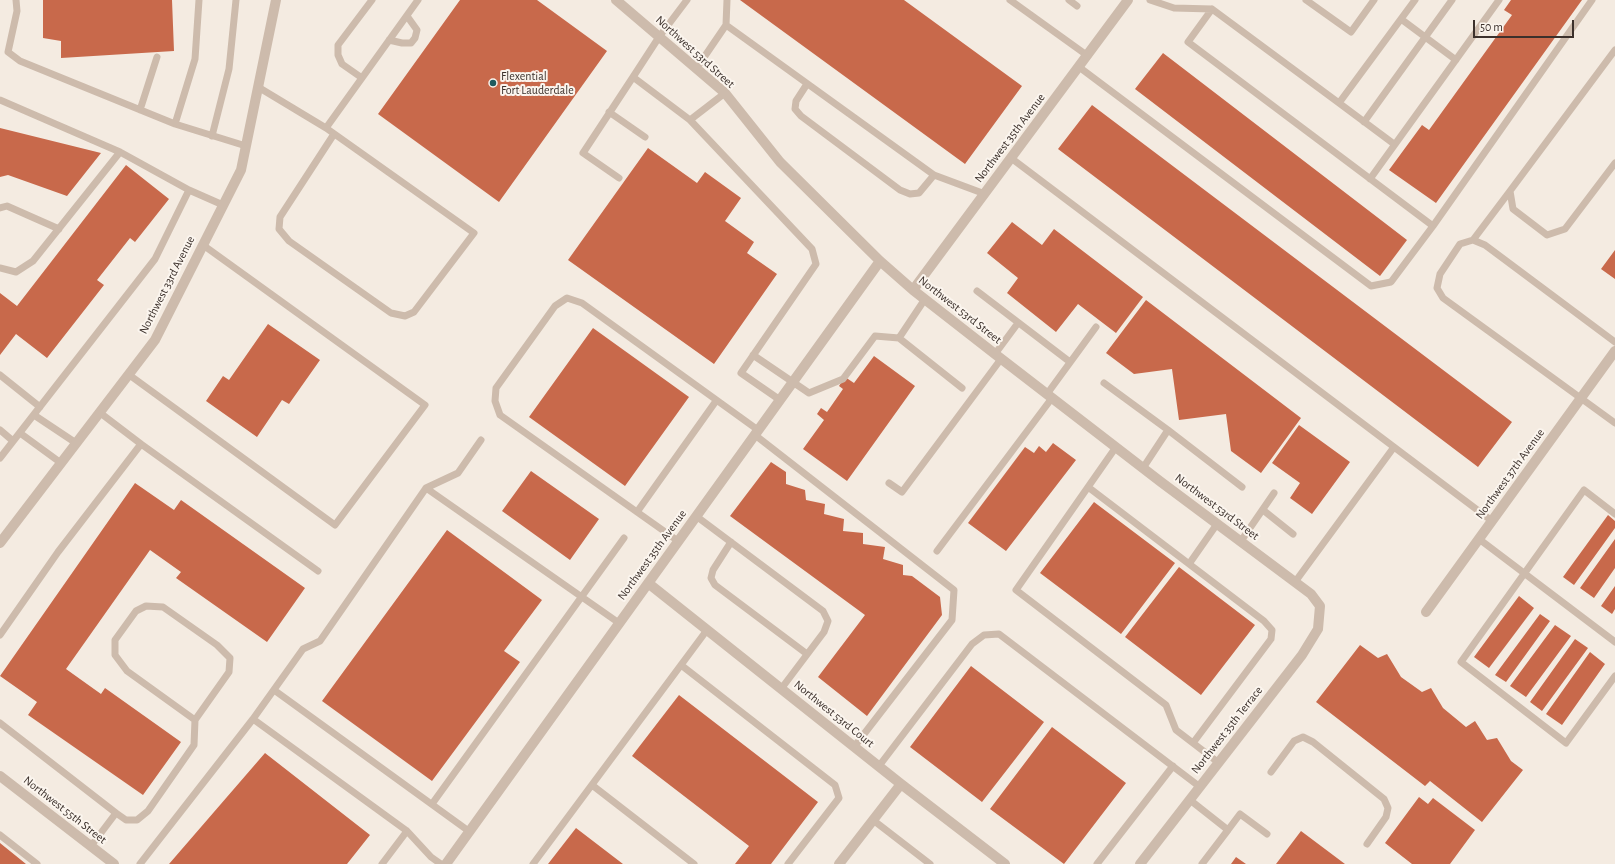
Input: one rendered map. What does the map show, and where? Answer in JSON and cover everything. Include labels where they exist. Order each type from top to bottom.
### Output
[{"type":"street","name":"Northwest 33rd Avenue","points":[[0,542],[155,340],[241,170],[276,0]]},
{"type":"street","name":"Northwest 53rd Street","points":[[616,0],[725,94],[780,162],[880,262],[913,290],[1049,396],[1311,594],[1320,606]]},
{"type":"street","name":"Northwest 35th Avenue","points":[[913,290],[1088,56],[1128,0]]},
{"type":"street","name":"Northwest 35th Avenue","points":[[446,864],[880,262]]},
{"type":"street","name":"Northwest 37th Avenue","points":[[1426,612],[1615,351]]},
{"type":"street","name":"Northwest 53rd Court","points":[[648,583],[901,784],[1005,864]]},
{"type":"street","name":"Northwest 35th Terrace","points":[[1140,864],[1302,655],[1318,629],[1320,606]]},
{"type":"street","name":"Northwest 55th Street","points":[[0,776],[91,846],[107,862]]},
{"type":"street","points":[[839,864],[901,784]]},
{"type":"lane","points":[[16,0],[17,11],[8,52],[20,61],[175,124],[246,146]]},
{"type":"lane","points":[[175,124],[195,59],[199,0]]},
{"type":"lane","points":[[212,136],[229,69],[236,0]]},
{"type":"lane","points":[[362,78],[342,64],[338,55],[338,45],[372,0]]},
{"type":"lane","points":[[326,128],[418,0]]},
{"type":"lane","points":[[619,178],[583,153],[659,36],[687,0]]},
{"type":"lane","points":[[696,69],[726,26],[727,0]]},
{"type":"lane","points":[[1010,0],[1020,3],[1088,56]]},
{"type":"lane","points":[[1069,0],[1077,6]]},
{"type":"lane","points":[[1150,0],[1174,8],[1212,9],[1394,144]]},
{"type":"lane","points":[[1306,0],[1351,32],[1374,0]]},
{"type":"lane","points":[[1339,104],[1415,0]]},
{"type":"lane","points":[[1364,122],[1452,0]]},
{"type":"lane","points":[[1370,179],[1499,0]]},
{"type":"lane","points":[[1079,67],[1371,286],[1391,282],[1433,226],[1592,0]]},
{"type":"lane","points":[[1212,9],[1188,42],[1433,226]]},
{"type":"lane","points":[[389,40],[402,43],[411,43],[415,38],[417,30],[407,16]]},
{"type":"lane","points":[[1401,19],[1456,60]]},
{"type":"lane","points":[[726,26],[934,175],[984,194]]},
{"type":"lane","points":[[1615,50],[1473,240],[1460,244],[1440,274],[1437,288],[1444,298],[1580,399],[1615,423]]},
{"type":"lane","points":[[140,110],[157,58]]},
{"type":"lane","points":[[633,77],[690,120],[812,249],[816,264],[741,373],[780,400]]},
{"type":"lane","points":[[807,84],[796,101],[795,109],[801,116],[900,190],[910,194],[919,193],[934,175]]},
{"type":"lane","points":[[258,88],[326,128],[474,233],[414,312],[405,316],[391,313],[289,241],[279,230],[280,217],[334,134]]},
{"type":"lane","points":[[690,120],[725,94]]},
{"type":"lane","points":[[0,100],[120,152],[189,190],[223,205]]},
{"type":"lane","points":[[609,112],[645,137]]},
{"type":"lane","points":[[0,268],[16,272],[33,261],[120,152]]},
{"type":"lane","points":[[1012,158],[1492,521]]},
{"type":"lane","points":[[1510,191],[1513,209],[1547,236],[1565,229],[1615,163]]},
{"type":"lane","points":[[0,458],[155,259],[189,190]]},
{"type":"lane","points":[[0,208],[7,206],[59,229]]},
{"type":"lane","points":[[1473,240],[1485,245],[1615,342]]},
{"type":"lane","points":[[128,374],[335,525],[425,405],[203,245]]},
{"type":"lane","points":[[976,291],[1070,362]]},
{"type":"lane","points":[[678,541],[500,415],[495,401],[496,388],[555,306],[567,298],[582,303],[716,401],[954,590],[952,620],[854,747]]},
{"type":"lane","points":[[899,338],[925,299]]},
{"type":"lane","points":[[889,483],[902,492],[998,356],[1018,322]]},
{"type":"lane","points":[[937,551],[1049,396],[1070,362],[1096,327]]},
{"type":"lane","points":[[753,355],[810,393],[843,379],[875,336],[899,338],[962,388]]},
{"type":"lane","points":[[0,375],[40,406]]},
{"type":"lane","points":[[1104,383],[1242,487]]},
{"type":"lane","points":[[638,512],[716,401]]},
{"type":"lane","points":[[99,412],[141,444],[318,571]]},
{"type":"lane","points":[[34,415],[76,443]]},
{"type":"lane","points":[[0,430],[14,441]]},
{"type":"lane","points":[[1143,468],[1168,430]]},
{"type":"lane","points":[[20,433],[61,463]]},
{"type":"lane","points":[[140,864],[253,719],[303,650],[320,641],[426,488],[458,473],[481,440]]},
{"type":"lane","points":[[0,635],[58,552],[141,444]]},
{"type":"lane","points":[[1116,447],[1016,590],[1166,705],[1176,730],[1219,763]]},
{"type":"lane","points":[[1295,582],[1394,447]]},
{"type":"lane","points":[[1088,487],[1264,621],[1272,630],[1271,639],[1193,744]]},
{"type":"lane","points":[[426,488],[619,623]]},
{"type":"lane","points":[[1615,514],[1584,490],[1461,662],[1566,743],[1615,676]]},
{"type":"lane","points":[[1241,541],[1274,493]]},
{"type":"lane","points":[[1263,510],[1293,534]]},
{"type":"lane","points":[[696,516],[823,611],[828,621],[824,632],[782,689]]},
{"type":"lane","points":[[1189,564],[1217,524]]},
{"type":"lane","points":[[432,804],[624,538]]},
{"type":"lane","points":[[1479,539],[1615,642]]},
{"type":"lane","points":[[732,542],[713,570],[711,578],[715,585],[807,654]]},
{"type":"lane","points":[[0,723],[116,813],[126,820],[137,820],[148,811],[194,745],[195,720],[229,672],[230,658],[217,645],[163,607],[146,606],[136,611],[116,640],[115,655],[127,671],[195,720]]},
{"type":"lane","points":[[533,864],[707,630]]},
{"type":"lane","points":[[879,766],[972,644],[984,635],[999,634],[1200,787]]},
{"type":"lane","points":[[681,665],[835,785],[839,798],[788,864]]},
{"type":"lane","points":[[274,690],[470,832]]},
{"type":"lane","points":[[253,719],[407,831],[431,857],[441,864]]},
{"type":"lane","points":[[1271,772],[1294,742],[1304,737],[1312,742],[1384,799],[1388,808],[1386,817],[1367,844]]},
{"type":"lane","points":[[1097,864],[1173,766]]},
{"type":"lane","points":[[592,785],[694,864]]},
{"type":"lane","points":[[1190,800],[1228,830]]},
{"type":"lane","points":[[91,846],[116,813]]},
{"type":"lane","points":[[1202,864],[1240,814],[1267,834]]},
{"type":"lane","points":[[873,820],[930,864]]},
{"type":"lane","points":[[382,864],[407,831]]},
{"type":"lane","points":[[0,835],[37,864]]},
{"type":"building","points":[[43,0],[172,0],[174,51],[61,58],[61,41],[43,38]]},
{"type":"building","name":"Flexential Fort Lauderdale","points":[[460,0],[537,0],[607,51],[499,202],[378,114]]},
{"type":"building","points":[[740,0],[904,0],[1022,86],[965,164]]},
{"type":"building","points":[[1511,0],[1582,0],[1436,203],[1389,170],[1422,125],[1429,130],[1512,15],[1504,10]]},
{"type":"building","points":[[1163,53],[1407,240],[1380,276],[1135,89]]},
{"type":"building","points":[[1092,105],[1512,422],[1478,467],[1058,149]]},
{"type":"building","points":[[0,128],[101,153],[67,196],[8,175],[0,177]]},
{"type":"building","points":[[648,148],[697,183],[705,172],[741,198],[725,221],[754,242],[747,253],[777,274],[714,364],[568,260]]},
{"type":"building","points":[[126,165],[169,199],[135,242],[130,238],[97,280],[104,285],[47,358],[16,334],[0,355],[0,293],[17,306]]},
{"type":"building","points":[[1012,222],[1042,245],[1054,229],[1143,297],[1116,333],[1078,304],[1056,332],[1007,293],[1018,278],[987,253]]},
{"type":"building","points":[[1615,250],[1615,279],[1601,269]]},
{"type":"building","points":[[1146,300],[1301,418],[1261,473],[1231,451],[1226,414],[1179,420],[1172,369],[1134,374],[1106,353]]},
{"type":"building","points":[[268,324],[320,360],[289,404],[282,400],[257,437],[206,401],[223,376],[229,380]]},
{"type":"building","points":[[593,328],[689,397],[625,486],[529,417]]},
{"type":"building","points":[[874,356],[915,386],[847,481],[803,449],[824,420],[817,414],[821,408],[827,412],[843,389],[839,386],[845,377],[854,383]]},
{"type":"building","points":[[1299,425],[1350,462],[1312,514],[1290,498],[1300,483],[1272,463]]},
{"type":"building","points":[[1053,443],[1076,460],[1006,551],[968,523],[1025,447],[1034,453],[1039,446],[1046,452]]},
{"type":"building","points":[[771,462],[786,472],[786,484],[805,490],[806,500],[825,504],[824,514],[844,519],[843,531],[863,533],[863,544],[885,547],[883,559],[903,565],[903,575],[912,576],[940,597],[942,615],[867,716],[818,677],[865,615],[730,516]]},
{"type":"building","points":[[531,471],[599,519],[570,560],[502,511]]},
{"type":"building","points":[[135,483],[174,510],[181,500],[305,588],[267,642],[176,578],[181,572],[150,550],[66,669],[101,694],[105,688],[181,742],[143,795],[28,715],[37,702],[0,676]]},
{"type":"building","points":[[1094,502],[1175,563],[1121,634],[1040,573]]},
{"type":"building","points":[[1608,515],[1615,521],[1615,528],[1574,585],[1563,577]]},
{"type":"building","points":[[447,530],[542,600],[504,651],[520,662],[432,781],[322,701]]},
{"type":"building","points":[[1615,539],[1615,568],[1594,598],[1580,588]]},
{"type":"building","points":[[1179,567],[1255,625],[1201,695],[1125,637]]},
{"type":"building","points":[[1615,586],[1615,609],[1612,614],[1601,606]]},
{"type":"building","points":[[1519,596],[1534,608],[1489,668],[1474,657]]},
{"type":"building","points":[[1540,614],[1550,621],[1506,682],[1495,675]]},
{"type":"building","points":[[1555,625],[1571,636],[1526,697],[1510,686]]},
{"type":"building","points":[[1575,639],[1588,648],[1542,711],[1530,702]]},
{"type":"building","points":[[1360,645],[1378,658],[1387,654],[1401,677],[1422,692],[1431,688],[1443,708],[1466,727],[1475,721],[1487,740],[1497,738],[1511,761],[1523,770],[1482,822],[1430,781],[1425,786],[1316,702]]},
{"type":"building","points":[[1590,652],[1605,664],[1562,725],[1546,714]]},
{"type":"building","points":[[971,666],[1044,722],[982,802],[910,747]]},
{"type":"building","points":[[679,695],[818,802],[771,864],[735,864],[749,846],[632,756]]},
{"type":"building","points":[[1052,727],[1126,783],[1064,864],[990,809]]},
{"type":"building","points":[[265,753],[370,835],[347,864],[169,864]]},
{"type":"building","points":[[1419,797],[1428,804],[1433,798],[1475,830],[1450,864],[1412,864],[1385,843]]},
{"type":"building","points":[[576,828],[623,864],[548,864]]},
{"type":"building","points":[[1301,831],[1345,864],[1276,864]]},
{"type":"building","points":[[0,843],[26,864],[0,864]]},
{"type":"building","points":[[1236,857],[1246,864],[1231,864]]},
{"type":"place","name":"Flexential Fort Lauderdale","points":[[493,83]]}]
